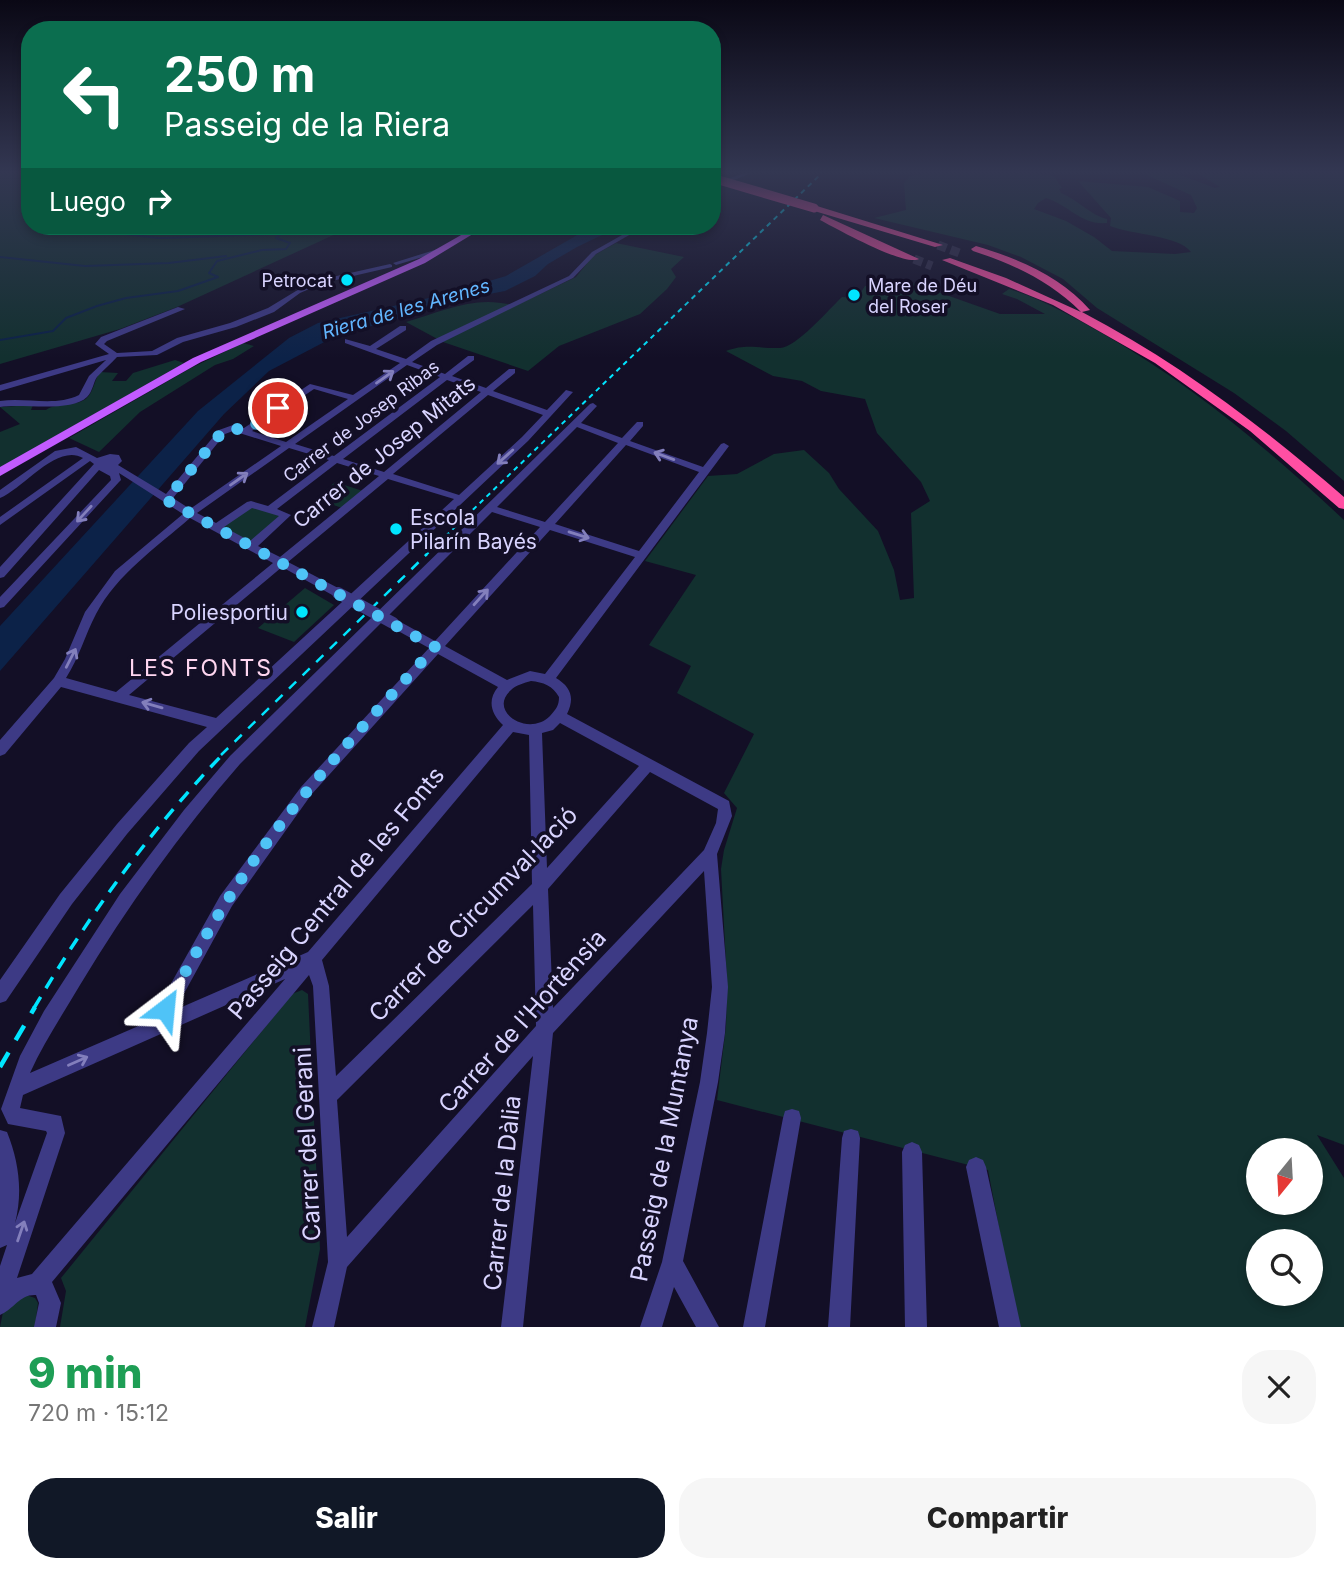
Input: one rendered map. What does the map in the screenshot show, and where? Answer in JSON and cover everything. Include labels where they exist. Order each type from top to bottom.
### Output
[{"type":"highway","points":[[856,235],[914,259]]},
{"type":"highway","points":[[878,235],[926,253]]},
{"type":"highway","points":[[906,235],[937,245]]},
{"type":"highway","points":[[924,235],[952,241]]},
{"type":"highway","points":[[976,249],[1031,271],[1072,298],[1085,310]]},
{"type":"highway","points":[[962,254],[1051,292],[1210,385],[1280,438],[1344,492]]},
{"type":"highway","points":[[947,260],[1013,283],[1107,329],[1199,386],[1276,445],[1344,505]]},
{"type":"highway","points":[[937,267],[1013,283]]},
{"type":"main road","points":[[0,472],[197,360],[397,266],[415,265],[468,235]]},
{"type":"street","points":[[0,750],[58,681],[71,660],[91,612],[119,574],[190,513],[434,343],[571,277],[594,253],[626,235]]},
{"type":"street","points":[[0,388],[115,355],[158,352],[180,340],[240,323],[271,310],[321,281],[397,266],[448,248]]},
{"type":"street","points":[[115,355],[99,344],[100,341],[181,309]]},
{"type":"street","points":[[372,348],[403,328]]},
{"type":"street","points":[[348,341],[549,414]]},
{"type":"street","points":[[0,404],[16,401],[60,402],[80,398],[86,395],[94,375],[115,355]]},
{"type":"street","name":"Carrer de Josep Ribas","points":[[271,509],[471,358]]},
{"type":"street","name":"Carrer de Josep Mitats","points":[[119,696],[512,372]]},
{"type":"street","points":[[246,431],[313,386],[354,398]]},
{"type":"street","points":[[0,995],[66,900],[122,829],[217,724],[460,498],[569,392]]},
{"type":"street","points":[[0,1296],[57,1133],[54,1124],[15,1117],[10,1109],[16,1089],[46,1024],[104,928],[153,857],[199,800],[367,627],[593,406]]},
{"type":"street","points":[[576,424],[704,471]]},
{"type":"street","points":[[157,1025],[226,901],[269,839],[337,756],[640,424]]},
{"type":"street","points":[[164,498],[222,432],[233,428],[460,498]]},
{"type":"street","points":[[548,678],[724,446]]},
{"type":"street","points":[[0,495],[53,455],[76,450],[507,686]]},
{"type":"street","points":[[0,522],[100,463]]},
{"type":"street","points":[[0,573],[100,463]]},
{"type":"street","points":[[0,604],[116,480],[115,475],[100,463]]},
{"type":"street","points":[[216,528],[247,505],[255,504],[284,514],[285,517],[250,547]]},
{"type":"street","points":[[491,508],[641,555]]},
{"type":"street","points":[[530,676],[548,678],[564,692],[565,706],[559,716],[547,725],[535,729],[510,726],[500,716],[497,710],[499,696],[507,686],[530,676]]},
{"type":"street","points":[[58,681],[217,724]]},
{"type":"street","points":[[559,716],[724,805]]},
{"type":"street","name":"Passeig Central de les Fonts","points":[[37,1284],[510,726]]},
{"type":"street","name":"Carrer de la Dàlia","points":[[512,1327],[545,1030],[535,729]]},
{"type":"street","name":"Carrer de Circumval·lació","points":[[329,1095],[539,888],[649,764]]},
{"type":"street","name":"Carrer de l'Hortènsia","points":[[338,1262],[545,1030],[710,854],[724,820],[724,805]]},
{"type":"street","name":"Passeig de la Muntanya","points":[[651,1327],[671,1262],[709,1082],[716,1033],[720,987],[710,854]]},
{"type":"street","points":[[16,1089],[313,958]]},
{"type":"street","name":"Carrer del Gerani","points":[[313,958],[321,986],[338,1262],[323,1327]]},
{"type":"street","points":[[754,1327],[792,1118]]},
{"type":"street","points":[[839,1327],[851,1138]]},
{"type":"street","points":[[0,1139],[11,1184],[8,1210],[0,1238]]},
{"type":"street","points":[[912,1152],[916,1327]]},
{"type":"street","points":[[976,1167],[1010,1327]]},
{"type":"street","points":[[671,1262],[708,1327]]},
{"type":"street","points":[[0,1304],[22,1285],[37,1284],[44,1287],[50,1303],[45,1327]]},
{"type":"green space","points":[[0,235],[333,235],[177,307],[120,329],[0,364]]},
{"type":"green space","points":[[945,235],[1090,235],[1112,251],[1175,254],[1191,252],[1176,242],[1146,235],[1344,235],[1344,481],[1286,431],[1234,393],[1097,308],[1063,279],[1021,257],[988,245]]},
{"type":"green space","points":[[616,243],[684,257],[671,269],[676,277],[667,289],[640,314],[559,346],[528,371],[443,342],[406,322],[460,305],[487,302],[515,306],[576,277],[593,256]]},
{"type":"green space","points":[[904,280],[1000,314],[1045,314],[1002,294],[1009,289],[1034,298],[1105,335],[1200,397],[1259,444],[1344,520],[1344,1145],[1317,1135],[1319,1138],[1246,1138],[1246,1215],[1323,1215],[1323,1145],[1344,1178],[1344,1327],[1018,1327],[988,1170],[717,1100],[726,1026],[727,982],[721,869],[737,808],[724,793],[754,734],[677,693],[691,666],[649,645],[696,575],[645,561],[708,476],[737,474],[774,454],[804,450],[829,473],[839,489],[878,531],[894,570],[900,600],[914,598],[911,513],[930,501],[921,482],[877,433],[865,399],[821,391],[802,381],[773,376],[726,351],[747,347],[787,346],[803,335],[842,297],[857,298],[865,286]]},
{"type":"green space","points":[[243,343],[254,346],[233,359],[215,365],[140,412],[99,452],[69,438],[191,368]]},
{"type":"green space","points":[[175,360],[184,363],[0,468],[0,432],[20,424],[0,407],[33,405],[31,410],[46,410],[81,402],[90,394],[100,372],[118,373],[112,381],[126,381],[133,373]]},
{"type":"green space","points":[[335,482],[366,492],[345,509],[316,499]]},
{"type":"green space","points":[[244,506],[284,514],[250,547],[216,528]]},
{"type":"green space","points":[[305,588],[334,605],[294,642],[258,628]]},
{"type":"green space","points":[[302,990],[308,994],[320,1249],[305,1327],[60,1327],[66,1291],[61,1278],[292,994]]},
{"type":"green space","points":[[26,1295],[35,1298],[38,1303],[35,1327],[0,1327],[3,1312]]},
{"type":"water","name":"Riera de les Arenes","points":[[577,235],[602,235],[577,247],[548,264],[535,276],[505,291],[458,300],[332,338],[269,371],[224,414],[0,671],[0,626],[198,411],[289,338],[318,323],[442,295],[506,276]]},
{"type":"waterway","points":[[133,235],[159,238],[249,235]]},
{"type":"waterway","points":[[0,340],[53,331],[66,318],[97,306],[126,298],[178,291],[218,277],[209,273],[217,261],[262,250],[286,249],[290,243],[276,238],[280,235]]},
{"type":"waterway","points":[[0,257],[85,266],[169,263],[226,256]]},
{"type":"tunnel","points":[[938,245],[962,254]]},
{"type":"tunnel","points":[[914,259],[932,266]]},
{"type":"railway","points":[[425,556],[758,235]]},
{"type":"railway","points":[[221,755],[427,554]]},
{"type":"railway","points":[[34,1008],[121,876],[170,813],[223,754]]},
{"type":"railway","points":[[0,1067],[35,1007]]},
{"type":"place","name":"Petrocat","points":[[347,280]]},
{"type":"place","name":"Mare de Déu del Roser","points":[[854,295]]},
{"type":"place","name":"Escola Pilarín Bayés","points":[[396,529]]},
{"type":"place","name":"Poliesportiu","points":[[302,612]]},
{"type":"district","name":"LES FONTS","points":[[201,668]]},
{"type":"route","points":[[165,1009],[226,901],[269,839],[306,791],[435,647],[166,500],[225,429],[238,428],[246,431],[278,408]]}]
